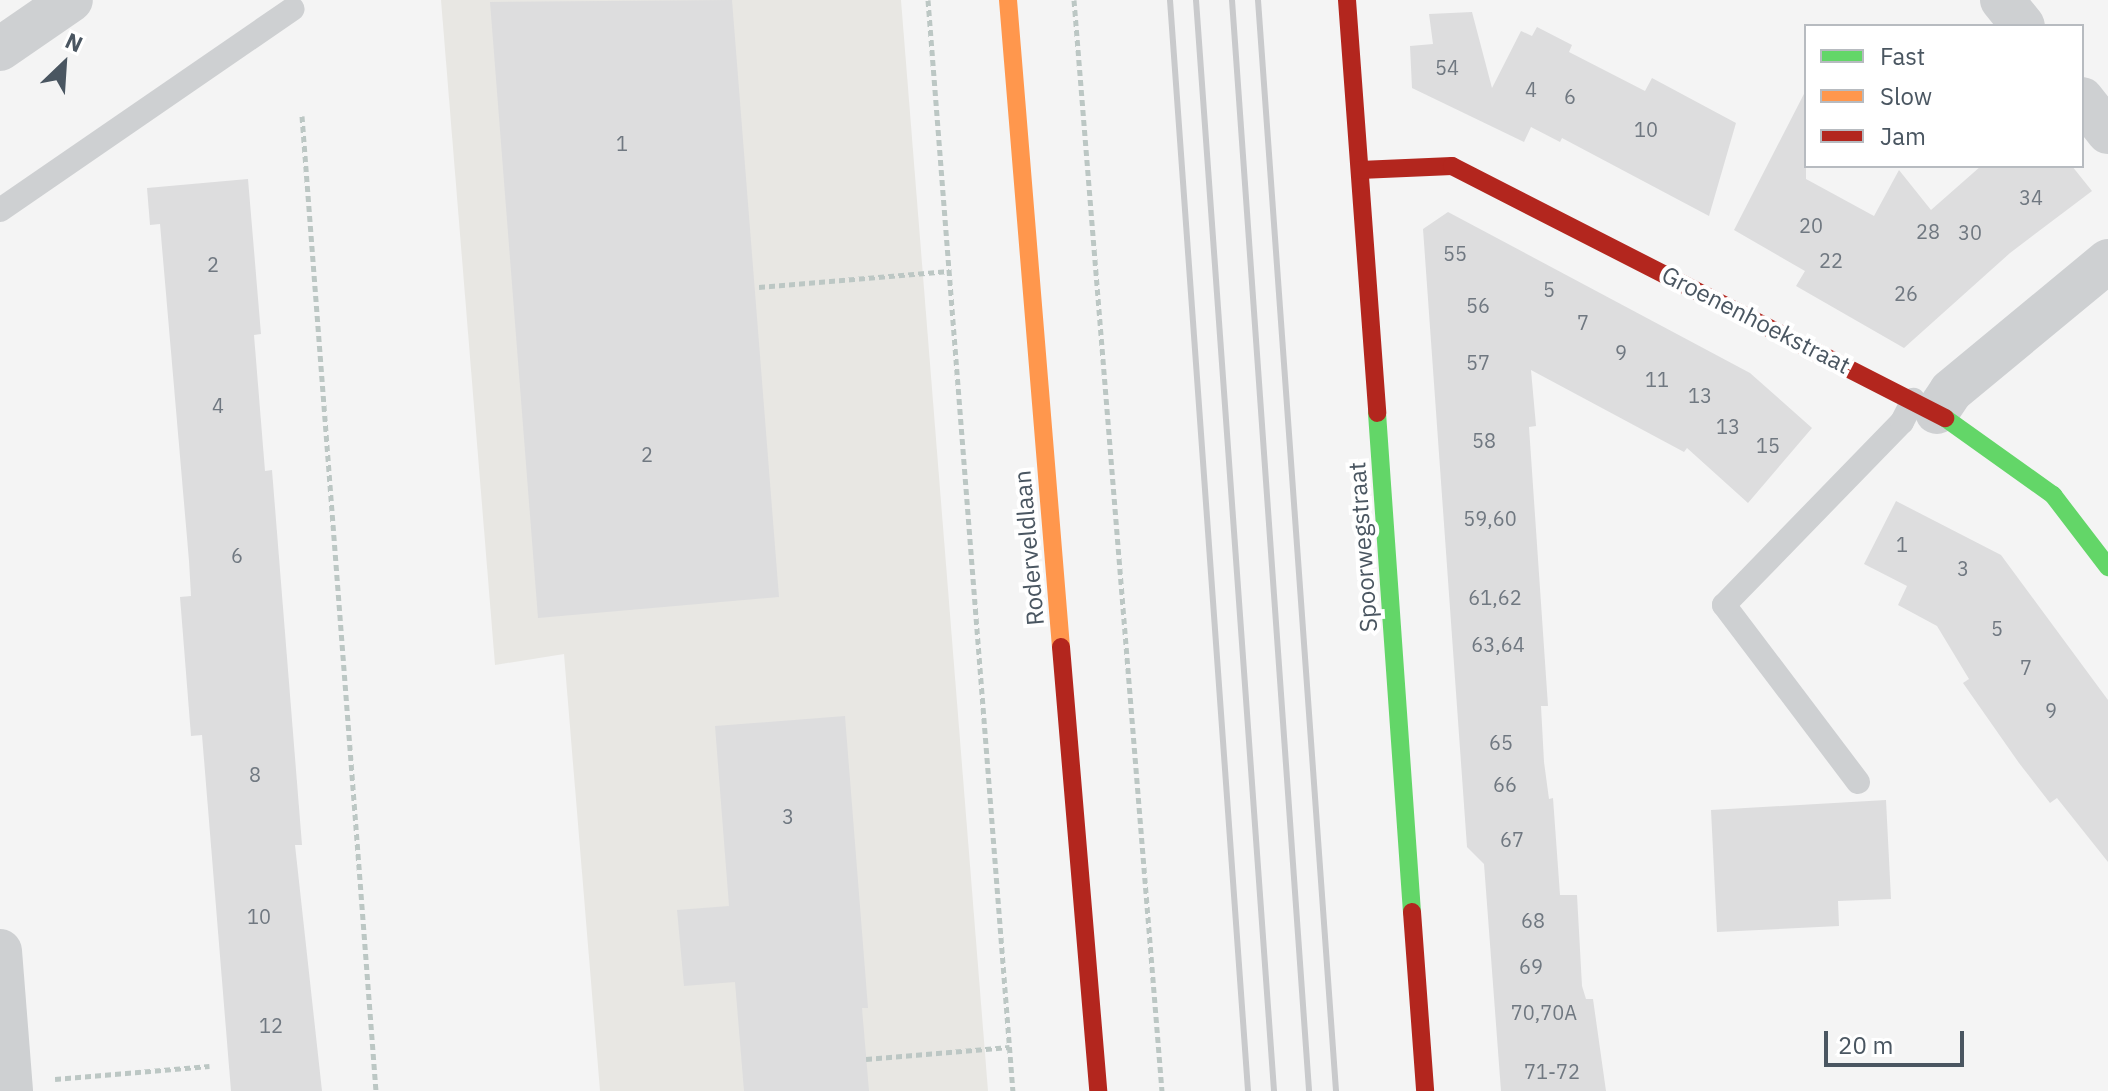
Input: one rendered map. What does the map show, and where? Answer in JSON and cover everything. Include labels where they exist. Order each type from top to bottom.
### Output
[{"type":"street","points":[[0,49],[71,0]]},
{"type":"street","name":"Roderveldlaan","points":[[1008,0],[1098,1091]]},
{"type":"street","name":"Spoorwegstraat","points":[[1347,0],[1425,1091]]},
{"type":"street","points":[[2002,0],[2021,24]]},
{"type":"street","points":[[2084,102],[2108,132]]},
{"type":"street","name":"Groenenhoekstraat","points":[[1360,170],[1452,166],[1925,406],[2053,495],[2108,567]]},
{"type":"street","points":[[1925,406],[1951,391],[2108,261]]},
{"type":"street","points":[[0,951],[11,1087]]},
{"type":"lane","points":[[0,210],[293,9]]},
{"type":"lane","points":[[1858,782],[1724,605],[1902,422],[1925,406]]},
{"type":"path","points":[[928,0],[1013,1091]]},
{"type":"path","points":[[1074,0],[1162,1091]]},
{"type":"path","points":[[302,116],[376,1091]]},
{"type":"path","points":[[759,287],[949,271]]},
{"type":"path","points":[[866,1059],[1010,1047]]},
{"type":"path","points":[[11,1087],[209,1066]]},
{"type":"shaded area","points":[[441,0],[901,0],[988,1091],[600,1091],[564,654],[495,665]]},
{"type":"building","points":[[732,0],[779,597],[538,618],[490,2]]},
{"type":"building","points":[[1472,12],[1492,88],[1521,31],[1532,36],[1537,27],[1572,45],[1569,52],[1645,91],[1652,78],[1736,123],[1709,216],[1562,138],[1560,142],[1531,127],[1524,142],[1412,88],[1410,46],[1433,44],[1429,14]]},
{"type":"building","points":[[1804,94],[1806,179],[1874,216],[1899,170],[1931,210],[1979,168],[2074,168],[2092,191],[2010,253],[1904,348],[1796,286],[1805,271],[1734,230]]},
{"type":"building","points":[[248,179],[261,334],[254,335],[265,471],[272,470],[302,845],[295,845],[322,1091],[231,1091],[202,735],[191,736],[180,597],[191,596],[189,561],[160,224],[150,225],[147,188]]},
{"type":"building","points":[[1448,212],[1750,373],[1812,428],[1748,503],[1687,448],[1684,452],[1531,370],[1536,426],[1529,427],[1548,706],[1541,706],[1544,762],[1549,799],[1553,798],[1560,895],[1577,895],[1582,986],[1586,999],[1593,999],[1606,1091],[1501,1091],[1484,864],[1467,847],[1423,229]]},
{"type":"building","points":[[1896,501],[2001,555],[2108,700],[2108,862],[2057,798],[2050,803],[2019,763],[1963,683],[1969,679],[1937,626],[1898,605],[1907,586],[1864,564]]},
{"type":"building","points":[[845,716],[868,1008],[862,1008],[869,1091],[744,1091],[735,982],[684,986],[677,910],[729,906],[715,726]]},
{"type":"building","points":[[1886,800],[1891,899],[1838,901],[1839,926],[1717,932],[1711,810]]},
{"type":"railway","points":[[1170,0],[1248,1091]]},
{"type":"railway","points":[[1196,0],[1274,1091]]},
{"type":"railway","points":[[1232,0],[1309,1091]]},
{"type":"railway","points":[[1258,0],[1336,1091]]},
{"type":"traffic: fast","points":[[1377,413],[1412,912]]},
{"type":"traffic: fast","points":[[1945,418],[2053,495],[2108,567]]},
{"type":"traffic: slow","points":[[1008,0],[1061,647]]},
{"type":"traffic: jam","points":[[1347,0],[1377,413]]},
{"type":"traffic: jam","points":[[1360,170],[1452,166],[1945,418]]},
{"type":"traffic: jam","points":[[1061,647],[1098,1091]]},
{"type":"traffic: jam","points":[[1412,912],[1425,1091]]}]
